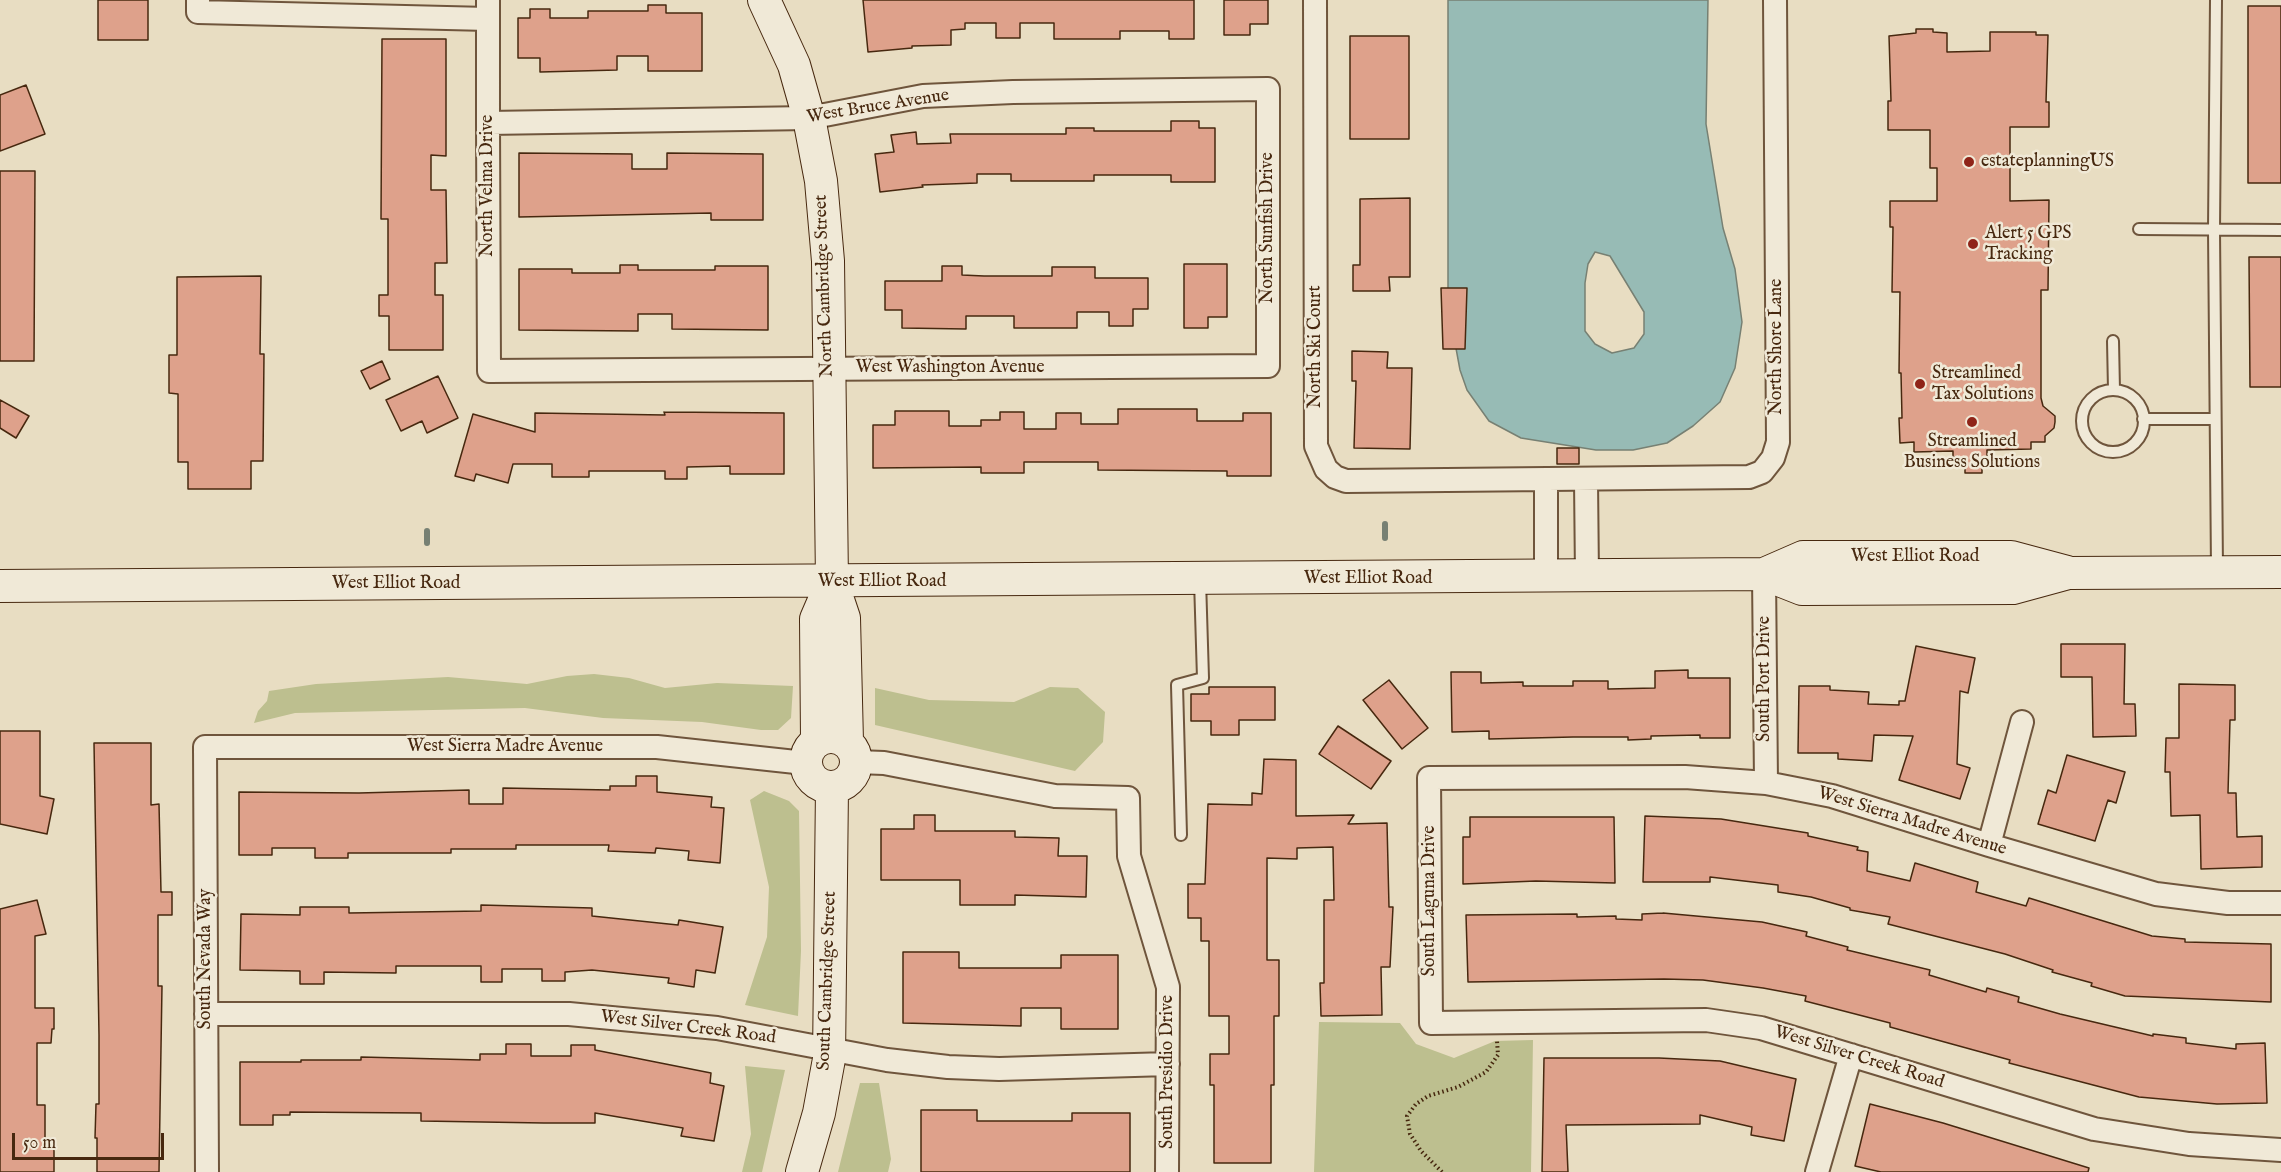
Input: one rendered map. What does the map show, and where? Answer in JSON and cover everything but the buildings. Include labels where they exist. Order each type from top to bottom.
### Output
[{"type":"main road","name":"North Cambridge Street","points":[[764,0],[794,65],[809,118],[821,181],[828,261],[832,582]]},
{"type":"main road","name":"West Elliot Road","points":[[0,586],[1546,578],[1764,574],[1803,557],[2011,557],[2068,573],[2281,572]]},
{"type":"main road","points":[[832,582],[844,618],[832,752]]},
{"type":"main road","name":"South Cambridge Street","points":[[802,1172],[819,1113],[829,1049],[832,787],[825,787],[811,778],[832,752]]},
{"type":"street","name":"North Ski Court","points":[[1315,0],[1316,446],[1319,458],[1335,477],[1346,480],[1546,479]]},
{"type":"street","name":"North Shore Lane","points":[[1546,479],[1749,477],[1762,472],[1773,458],[1778,442],[1775,0]]},
{"type":"street","points":[[198,6],[488,10]]},
{"type":"street","name":"North Velma Drive","points":[[488,10],[489,371]]},
{"type":"street","name":"West Bruce Avenue","points":[[488,123],[809,118],[923,96],[1013,92],[1268,89]]},
{"type":"street","name":"North Sunfish Drive","points":[[1268,89],[1268,366]]},
{"type":"street","name":"West Washington Avenue","points":[[489,371],[1268,366]]},
{"type":"street","points":[[1546,479],[1546,578]]},
{"type":"street","points":[[1586,480],[1587,577]]},
{"type":"street","name":"South Port Drive","points":[[1764,574],[1766,783]]},
{"type":"street","points":[[1989,845],[2022,722]]},
{"type":"street","name":"West Sierra Madre Avenue","points":[[205,747],[657,747],[832,752],[1055,796],[1128,798]]},
{"type":"street","name":"South Nevada Way","points":[[205,747],[207,1172]]},
{"type":"street","name":"West Sierra Madre Avenue","points":[[1429,778],[1685,777],[1766,783],[1832,796],[2156,894],[2228,903],[2281,903]]},
{"type":"street","name":"South Laguna Drive","points":[[1429,778],[1431,1023]]},
{"type":"street","name":"South Presidio Drive","points":[[1128,798],[1129,856],[1168,987],[1167,1172]]},
{"type":"street","name":"West Silver Creek Road","points":[[206,1014],[569,1014],[717,1028],[887,1060],[968,1068],[1168,1064]]},
{"type":"street","name":"West Silver Creek Road","points":[[1431,1023],[1706,1020],[1761,1028],[2094,1130],[2189,1144],[2281,1150]]},
{"type":"street","points":[[1816,1172],[1851,1055]]},
{"type":"lane","points":[[2216,0],[2214,230],[2217,572]]},
{"type":"lane","points":[[2139,230],[2281,230]]},
{"type":"lane","points":[[2113,341],[2114,390]]},
{"type":"lane","points":[[2114,390],[2123,392],[2138,402],[2143,419],[2138,438],[2122,450],[2103,450],[2089,441],[2083,429],[2083,412],[2094,396],[2114,390]]},
{"type":"lane","points":[[2143,419],[2215,419]]},
{"type":"lane","points":[[1181,835],[1177,685],[1203,678],[1200,580]]},
{"type":"path","points":[[1442,1172],[1421,1151],[1410,1134],[1407,1116],[1416,1104],[1428,1096],[1458,1087],[1486,1072],[1498,1054],[1497,1023]]},
{"type":"green space","points":[[594,674],[629,678],[665,688],[717,683],[793,686],[791,718],[778,730],[761,730],[702,722],[603,718],[525,708],[295,713],[254,723],[258,711],[267,701],[269,691],[316,684],[448,677],[527,684],[567,676]]},
{"type":"green space","points":[[1050,687],[1078,688],[1105,712],[1103,742],[1075,771],[875,725],[875,688],[929,700],[1014,702]]},
{"type":"green space","points":[[764,791],[789,801],[799,811],[801,951],[798,1016],[745,1005],[767,937],[769,887],[750,800]]},
{"type":"green space","points":[[1319,1022],[1400,1023],[1416,1044],[1454,1058],[1495,1041],[1533,1040],[1531,1172],[1314,1172]]},
{"type":"green space","points":[[745,1066],[785,1070],[762,1172],[742,1172],[751,1134]]},
{"type":"green space","points":[[860,1083],[879,1083],[891,1159],[888,1172],[838,1172]]},
{"type":"water","points":[[1448,0],[1708,0],[1706,124],[1723,228],[1735,269],[1742,322],[1735,368],[1720,402],[1693,426],[1667,443],[1633,450],[1596,450],[1521,438],[1489,421],[1467,390],[1460,370],[1448,305]],"holes":[[[1595,252],[1610,256],[1644,312],[1644,334],[1634,348],[1612,353],[1595,344],[1585,331],[1585,283],[1588,264]]]},
{"type":"waterway","points":[[1385,524],[1385,538]]},
{"type":"waterway","points":[[427,531],[427,543]]},
{"type":"place","name":"estateplanningUS","points":[[1969,162]]},
{"type":"place","name":"Alert 5 GPS Tracking","points":[[1973,244]]},
{"type":"place","name":"Streamlined Tax Solutions","points":[[1920,384]]},
{"type":"place","name":"Streamlined Business Solutions","points":[[1972,422]]}]
